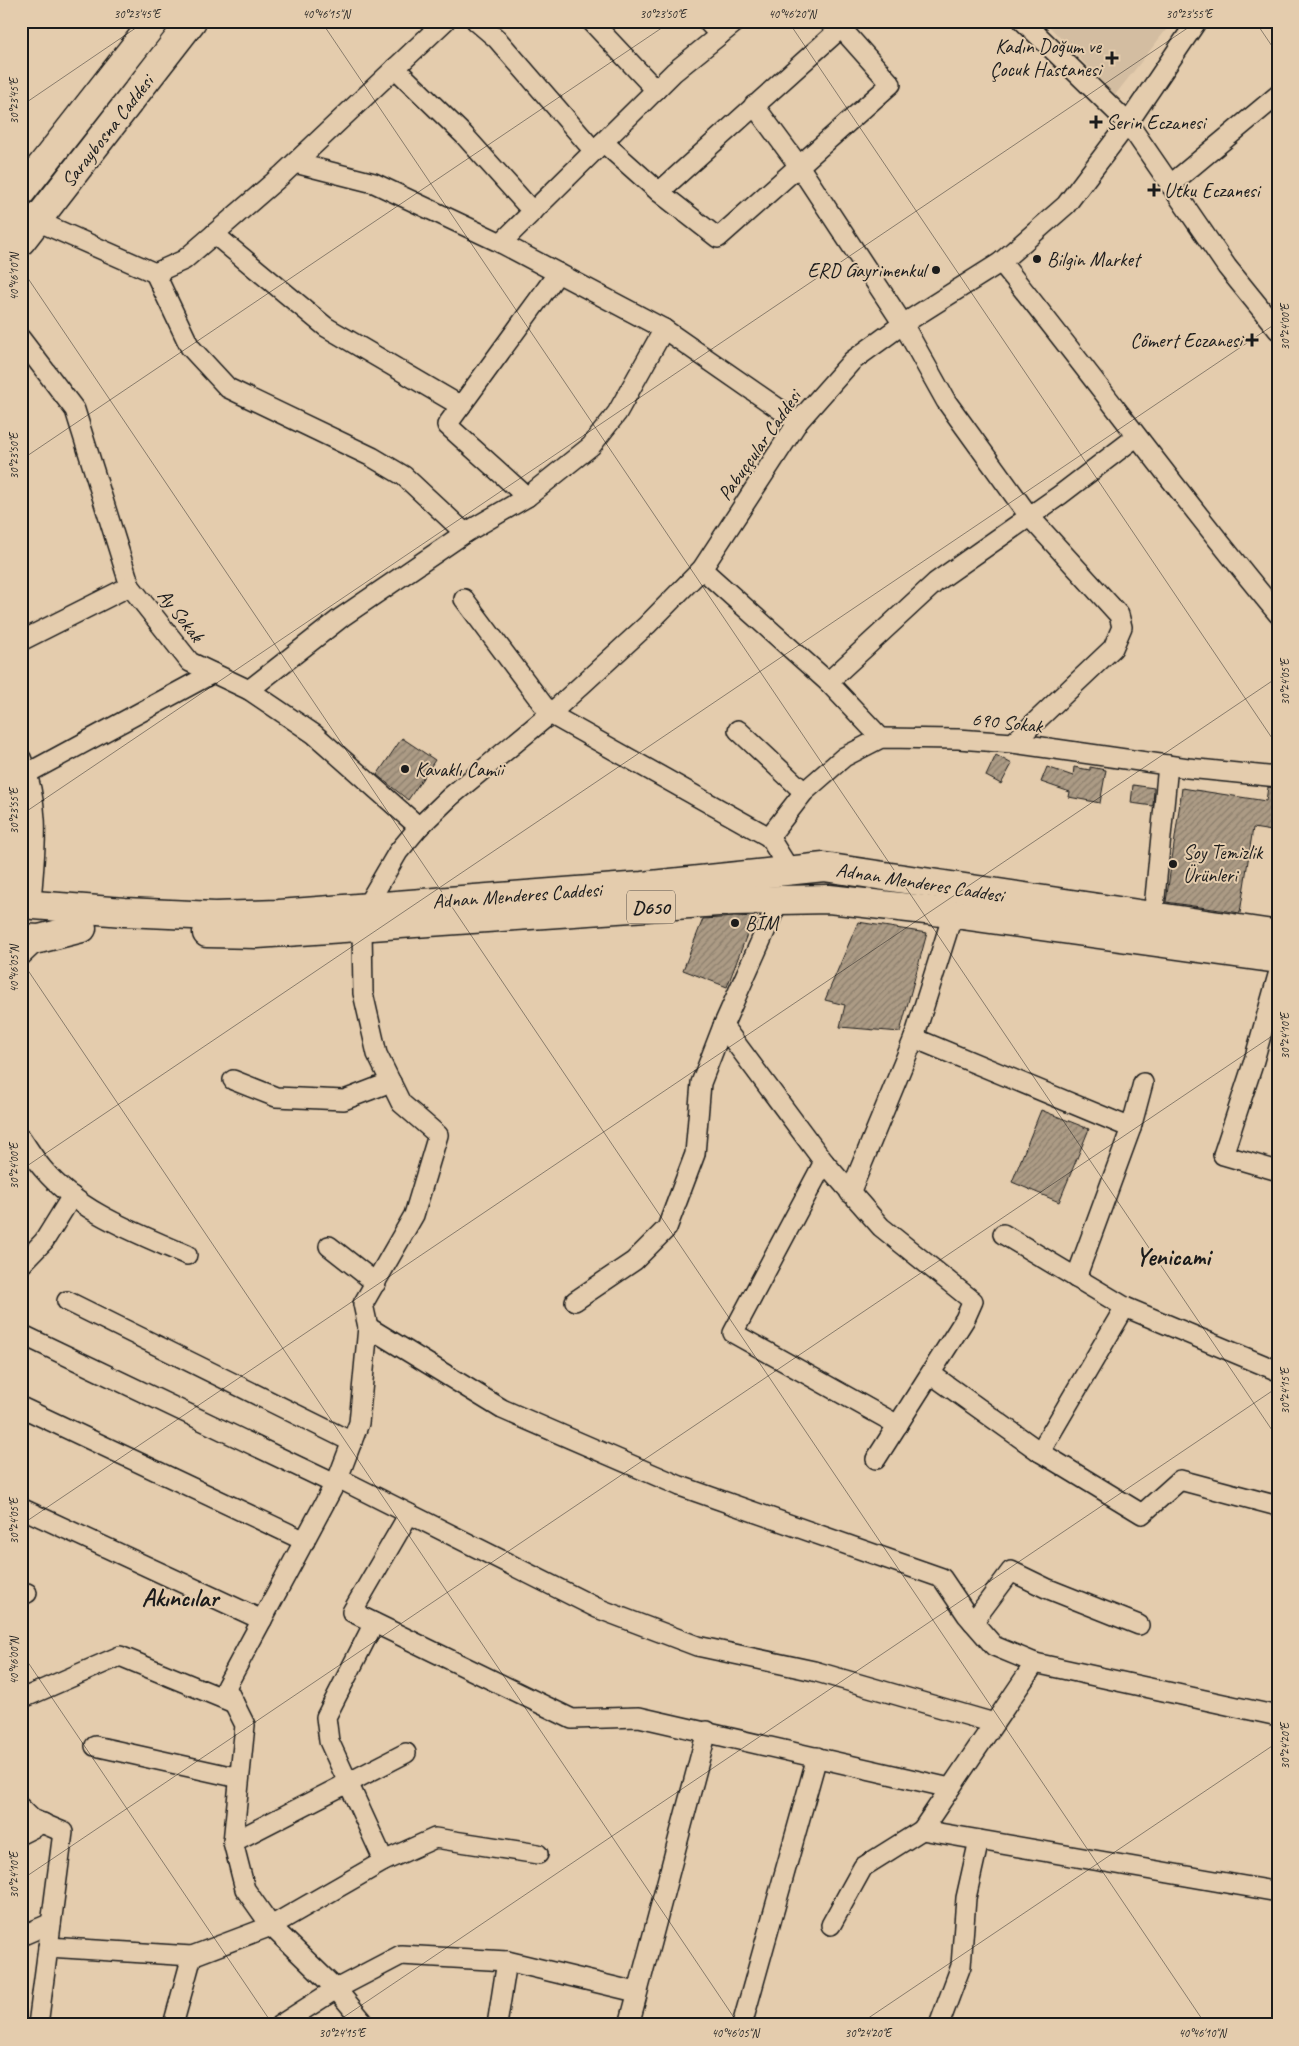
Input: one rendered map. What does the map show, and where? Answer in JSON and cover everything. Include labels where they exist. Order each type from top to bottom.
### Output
[{"type":"main road","name":"Saraybosna Caddesi","points":[[21,192],[155,21]]},
{"type":"main road","name":"Saraybosna Caddesi","points":[[27,224],[192,21]]},
{"type":"main road","name":"Adnan Menderes Caddesi","points":[[29,921],[82,928],[257,934],[364,917],[789,869],[824,867],[1153,918],[1278,935]]},
{"type":"main road","name":"Adnan Menderes Caddesi","points":[[29,921],[279,914],[364,917],[732,901],[829,899],[953,914],[1278,959]]},
{"type":"street","points":[[27,224],[154,272],[184,260],[295,163],[445,21]]},
{"type":"street","points":[[476,21],[497,40],[599,146],[718,238],[891,84],[838,25],[659,192]]},
{"type":"street","points":[[591,21],[656,90]]},
{"type":"street","points":[[707,21],[720,35]]},
{"type":"street","points":[[501,243],[656,90],[737,21]]},
{"type":"street","points":[[1023,21],[1128,122],[1228,267],[1278,330]]},
{"type":"street","name":"Pabuççular Caddesi","points":[[364,917],[398,852],[419,827],[450,797],[550,714],[647,625],[702,569],[798,422],[852,361],[903,324],[1001,262],[1066,205],[1128,122],[1197,21]]},
{"type":"street","points":[[395,68],[464,135],[533,212]]},
{"type":"street","points":[[1170,185],[1278,95]]},
{"type":"street","points":[[754,105],[799,166],[903,324],[946,401],[1030,516],[1119,615],[1122,626],[1113,648],[1013,743]]},
{"type":"street","points":[[295,163],[374,183],[501,243],[664,330],[798,422]]},
{"type":"street","points":[[214,234],[326,327],[461,406]]},
{"type":"street","points":[[1001,262],[1055,329],[1136,437],[1278,614]]},
{"type":"street","points":[[154,272],[190,347],[228,388],[372,457],[404,476],[465,533]]},
{"type":"street","points":[[527,497],[447,425],[558,273]]},
{"type":"street","points":[[249,690],[342,617],[465,533],[527,497],[590,446],[617,413],[664,330]]},
{"type":"street","name":"Ay Sokak","points":[[21,339],[75,410],[130,586],[190,662],[249,690],[314,734],[419,827]]},
{"type":"street","points":[[828,682],[936,582],[1030,516],[1136,437]]},
{"type":"street","points":[[702,569],[828,682],[881,738]]},
{"type":"street","points":[[21,641],[130,586]]},
{"type":"street","points":[[464,599],[550,714],[769,837],[789,869]]},
{"type":"street","points":[[29,921],[37,820],[25,765],[213,673]]},
{"type":"street","points":[[738,730],[804,792]]},
{"type":"street","name":"690 Sokak","points":[[769,837],[804,792],[844,757],[881,738],[958,739],[1013,743],[1168,765],[1277,777]]},
{"type":"street","points":[[1153,918],[1168,765]]},
{"type":"street","points":[[575,1301],[634,1261],[667,1228],[695,1154],[701,1083],[723,1026],[779,900]]},
{"type":"street","points":[[850,1193],[914,1038],[953,914]]},
{"type":"street","points":[[364,917],[363,993],[377,1054],[401,1103],[438,1135],[414,1215],[363,1304],[368,1327],[359,1422],[352,1442],[337,1481],[226,1687],[245,1725],[233,1842],[245,1889],[270,1926],[336,1988],[366,2025]]},
{"type":"street","points":[[1278,975],[1253,1064],[1223,1155],[1278,1171]]},
{"type":"street","points":[[723,1026],[824,1162],[850,1193],[881,1227],[973,1301],[965,1319],[876,1459]]},
{"type":"street","points":[[914,1038],[1131,1128]]},
{"type":"street","points":[[233,1080],[276,1097],[344,1100],[391,1082]]},
{"type":"street","points":[[1076,1278],[1131,1128],[1143,1083]]},
{"type":"street","points":[[21,1138],[43,1170],[72,1196],[117,1225],[188,1255]]},
{"type":"street","points":[[824,1162],[733,1333],[898,1425]]},
{"type":"street","points":[[21,1265],[44,1241],[72,1196]]},
{"type":"street","points":[[1003,1234],[1125,1307],[1278,1371]]},
{"type":"street","points":[[329,1246],[376,1283]]},
{"type":"street","points":[[67,1301],[352,1442]]},
{"type":"street","points":[[1040,1452],[1125,1307]]},
{"type":"street","points":[[368,1327],[502,1409],[680,1486],[942,1578],[973,1622],[994,1646],[1035,1663],[1278,1716]]},
{"type":"street","points":[[21,1334],[408,1514],[597,1608],[697,1646],[814,1671],[994,1723]]},
{"type":"street","points":[[931,1374],[1040,1452],[1142,1514],[1180,1480],[1278,1506]]},
{"type":"street","points":[[21,1407],[305,1541]]},
{"type":"street","points":[[21,1508],[262,1620]]},
{"type":"street","points":[[408,1514],[352,1612],[572,1719],[639,1717],[950,1788]]},
{"type":"street","points":[[973,1622],[1011,1571],[1046,1588],[1139,1625]]},
{"type":"street","points":[[374,1622],[326,1717],[328,1741],[384,1861]]},
{"type":"street","points":[[21,1699],[120,1656],[234,1703]]},
{"type":"street","points":[[831,1925],[863,1867],[922,1830],[1035,1663]]},
{"type":"street","points":[[629,2025],[636,1992],[707,1731]]},
{"type":"street","points":[[95,1746],[239,1778]]},
{"type":"street","points":[[233,1842],[348,1784],[406,1752]]},
{"type":"street","points":[[742,2025],[817,1757]]},
{"type":"street","points":[[21,1808],[32,1819],[63,1832],[38,2025]]},
{"type":"street","points":[[21,1834],[43,1824]]},
{"type":"street","points":[[922,1830],[1278,1892]]},
{"type":"street","points":[[48,1947],[192,1956],[270,1926],[384,1861],[434,1838],[538,1854]]},
{"type":"street","points":[[939,2025],[961,1966],[966,1898],[979,1840]]},
{"type":"street","points":[[21,1936],[51,1923]]},
{"type":"street","points":[[280,2025],[336,1988],[401,1955],[507,1961],[636,1992]]},
{"type":"street","points":[[173,2025],[192,1956]]},
{"type":"street","points":[[497,2025],[507,1961]]},
{"type":"shaded area","name":"Kadın Doğum ve Çocuk Hastanesi","points":[[1044,21],[1173,21],[1115,95]]},
{"type":"building","name":"Kavaklı Camii","points":[[402,738],[435,760],[408,800],[377,775]]},
{"type":"building","points":[[996,755],[1012,764],[1001,784],[986,776]]},
{"type":"building","points":[[1047,767],[1073,776],[1074,767],[1106,770],[1100,803],[1069,797],[1070,792],[1041,782]]},
{"type":"building","points":[[1133,785],[1154,788],[1153,806],[1131,803]]},
{"type":"building","points":[[1268,787],[1278,788],[1278,832],[1253,828],[1240,913],[1166,902],[1182,788],[1266,801]]},
{"type":"building","points":[[754,916],[727,987],[683,970],[703,919]]},
{"type":"building","points":[[858,922],[927,933],[900,1032],[840,1027],[845,1005],[825,1000]]},
{"type":"building","points":[[1041,1110],[1089,1129],[1059,1202],[1012,1182]]},
{"type":"place","name":"Kadın Doğum ve Çocuk Hastanesi","points":[[1112,58]]},
{"type":"place","name":"Serin Eczanesi","points":[[1096,122]]},
{"type":"place","name":"Utku Eczanesi","points":[[1154,190]]},
{"type":"place","name":"Bilgin Market","points":[[1037,259]]},
{"type":"place","name":"ERD Gayrimenkul","points":[[936,270]]},
{"type":"place","name":"Cömert Eczanesi","points":[[1252,340]]},
{"type":"place","name":"Kavaklı Camii","points":[[405,769]]},
{"type":"place","name":"Soy Temizlik Ürünleri","points":[[1173,864]]},
{"type":"place","name":"BİM","points":[[735,923]]},
{"type":"district","name":"Yenicami","points":[[1173,1256]]},
{"type":"district","name":"Akıncılar","points":[[180,1597]]}]
